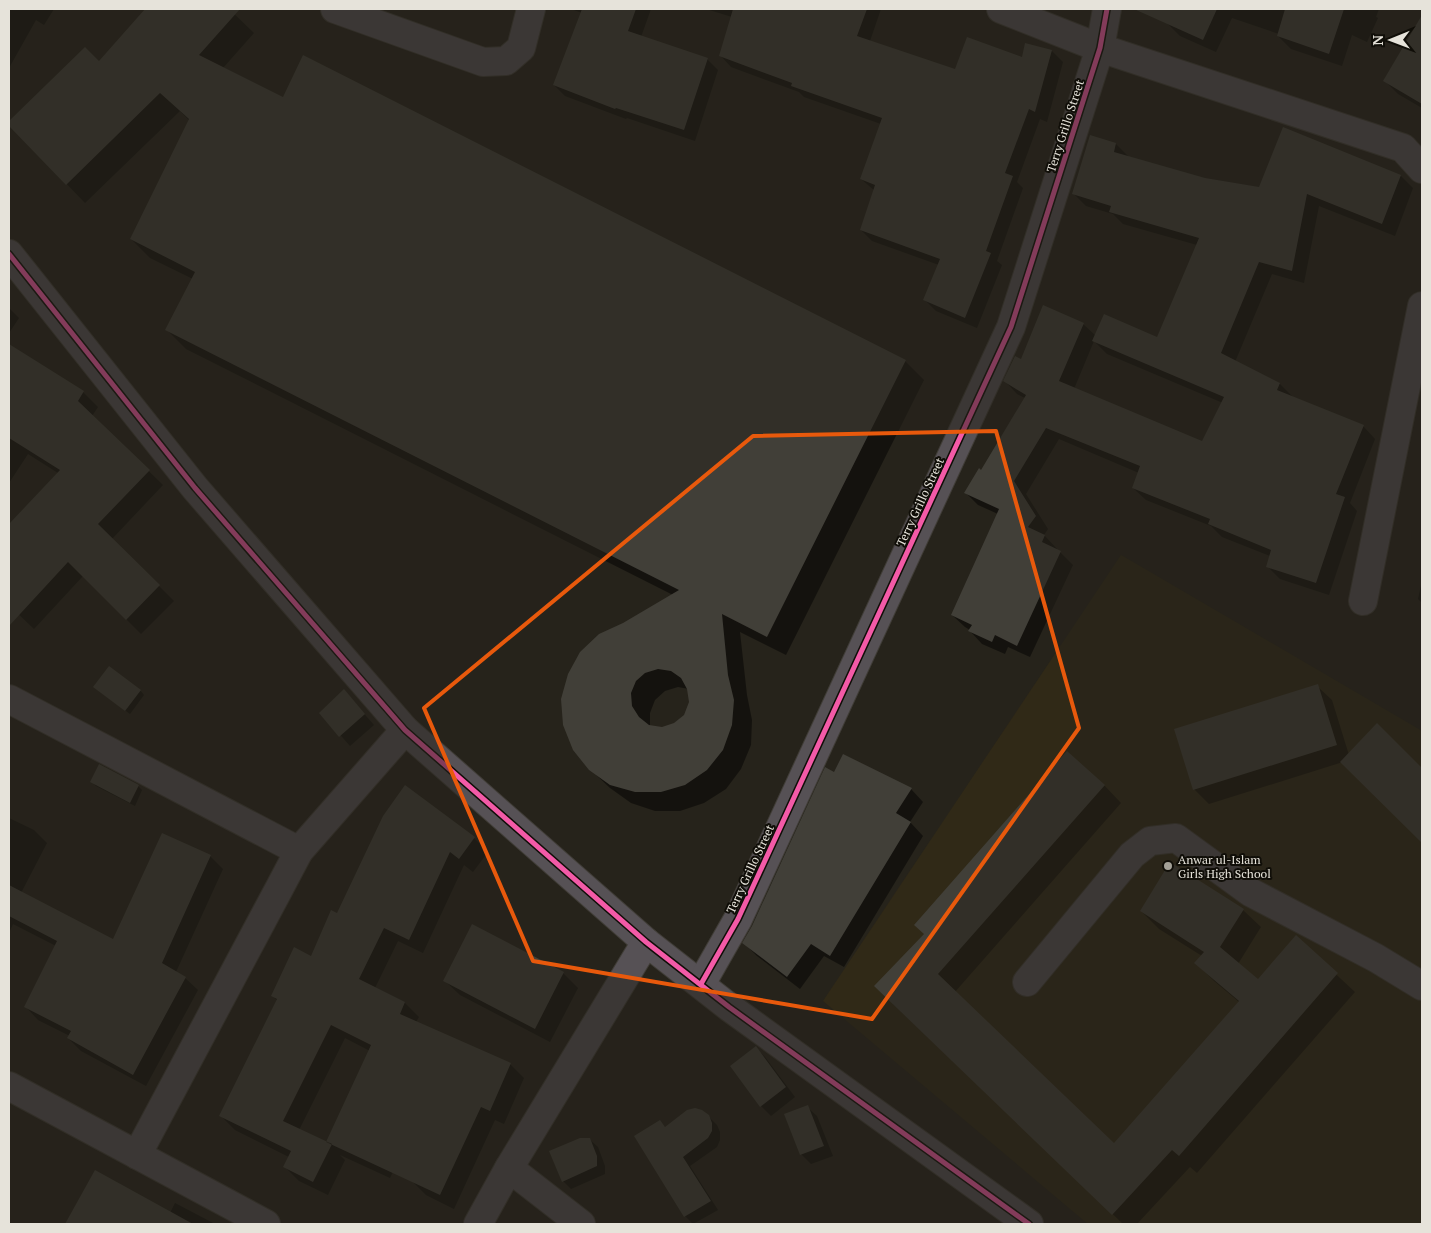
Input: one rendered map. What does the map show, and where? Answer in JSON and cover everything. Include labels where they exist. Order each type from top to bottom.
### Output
[{"type":"street","points":[[335,9],[483,62],[506,61],[521,48],[531,9]]},
{"type":"street","points":[[1001,9],[1100,48],[1404,148],[1422,169]]},
{"type":"street","name":"Terry Grillo Street","points":[[701,984],[738,919],[1011,327],[1100,48],[1107,9]]},
{"type":"street","points":[[9,254],[194,488],[405,730],[646,942],[729,1007],[1029,1224]]},
{"type":"street","points":[[1363,601],[1422,306]]},
{"type":"street","points":[[9,699],[298,851]]},
{"type":"street","points":[[137,1155],[298,851],[405,730]]},
{"type":"street","points":[[1027,982],[1132,855],[1150,841],[1176,838],[1250,892],[1376,958],[1422,986]]},
{"type":"street","points":[[478,1224],[509,1168],[646,942]]},
{"type":"street","points":[[9,1086],[266,1224]]},
{"type":"street","points":[[509,1168],[581,1224]]},
{"type":"highlighted area","points":[[996,431],[1079,728],[872,1019],[533,961],[424,708],[753,436]]},
{"type":"shaded area","name":"Anwar ul-Islam Girls High School","points":[[1121,555],[1422,731],[1422,1224],[1088,1224],[823,1001]]},
{"type":"building","points":[[145,9],[240,9],[199,55],[283,97],[303,55],[906,360],[767,637],[722,614],[728,675],[734,700],[732,725],[723,750],[707,770],[685,785],[661,792],[635,792],[610,785],[589,770],[573,750],[563,725],[561,699],[568,674],[580,652],[599,634],[623,623],[679,590],[165,330],[195,272],[130,239],[189,119],[160,93],[66,185],[9,126],[9,121],[85,47],[99,61]],"holes":[[[658,669],[671,671],[681,678],[687,689],[689,702],[684,715],[674,723],[662,727],[649,725],[639,717],[632,706],[631,693],[636,681],[645,673]]]},
{"type":"building","points":[[582,9],[636,9],[628,31],[708,58],[684,130],[615,109],[553,85]]},
{"type":"building","points":[[733,9],[867,9],[857,36],[955,69],[967,37],[1022,57],[1025,43],[1052,50],[1035,112],[1029,109],[1005,173],[1013,176],[986,251],[991,253],[965,318],[923,300],[940,259],[860,230],[875,185],[860,179],[882,118],[791,86],[792,83],[719,56]]},
{"type":"building","points":[[1134,9],[1217,9],[1203,40]]},
{"type":"building","points":[[1285,9],[1344,9],[1329,54],[1277,36]]},
{"type":"building","points":[[1422,15],[1422,104],[1383,81]]},
{"type":"building","points":[[1283,127],[1401,175],[1382,224],[1307,194],[1292,271],[1259,262],[1221,353],[1280,383],[1277,390],[1364,425],[1336,494],[1345,497],[1316,583],[1266,567],[1271,550],[1208,524],[1210,519],[1132,488],[1140,466],[1046,428],[1014,481],[1036,516],[1028,527],[1045,535],[1042,542],[1061,551],[1017,646],[995,635],[992,642],[968,631],[972,625],[951,615],[999,509],[964,493],[979,468],[981,470],[1026,395],[1003,381],[1015,356],[1021,359],[1043,305],[1084,323],[1059,381],[1202,441],[1224,397],[1092,341],[1104,314],[1157,337],[1199,238],[1109,212],[1111,206],[1072,194],[1090,135],[1116,143],[1114,152],[1205,178],[1259,187]]},
{"type":"building","points":[[9,344],[84,391],[78,401],[150,470],[98,524],[160,585],[126,620],[68,562],[9,626],[9,524],[60,470],[9,438]]},
{"type":"building","points":[[109,666],[141,690],[125,711],[93,687]]},
{"type":"building","points":[[1318,684],[1337,745],[1193,790],[1174,729]]},
{"type":"building","points":[[344,689],[365,714],[339,737],[319,713]]},
{"type":"building","points":[[1377,723],[1422,768],[1422,843],[1340,762]]},
{"type":"building","points":[[1067,751],[1105,785],[938,974],[1114,1143],[1239,1001],[1194,963],[1204,952],[1140,911],[1170,862],[1244,909],[1220,947],[1258,979],[1296,935],[1338,973],[1179,1156],[1172,1150],[1112,1215],[874,986],[924,934],[914,925]]},
{"type":"building","points":[[843,754],[912,788],[896,813],[911,822],[830,956],[811,944],[787,977],[742,943],[752,926],[825,767],[834,772]]},
{"type":"building","points":[[99,764],[139,785],[130,803],[90,782]]},
{"type":"building","points":[[405,785],[475,837],[459,859],[450,852],[409,940],[384,928],[359,979],[405,1002],[400,1014],[511,1063],[490,1111],[481,1107],[440,1195],[332,1145],[313,1182],[283,1167],[291,1151],[219,1116],[277,999],[271,996],[294,947],[311,956],[331,910],[337,913],[383,816]],"holes":[[[331,1025],[371,1045],[326,1141],[283,1121]]]},
{"type":"building","points":[[162,833],[211,855],[162,963],[186,977],[133,1075],[67,1038],[71,1031],[24,1007],[57,941],[9,916],[9,885],[113,939]]},
{"type":"building","points":[[472,924],[564,972],[535,1029],[443,981]]},
{"type":"building","points":[[756,1046],[786,1087],[760,1107],[730,1066]]},
{"type":"building","points":[[808,1105],[824,1146],[800,1155],[784,1114]]},
{"type":"building","points":[[695,1108],[709,1115],[712,1131],[708,1138],[683,1157],[711,1201],[684,1217],[634,1136],[660,1120],[665,1127],[687,1110]]},
{"type":"building","points":[[580,1138],[590,1138],[597,1156],[597,1166],[562,1182],[549,1151]]},
{"type":"building","points":[[95,1170],[193,1224],[65,1224]]},
{"type":"cycle path","points":[[701,984],[738,919],[1011,327],[1100,48],[1107,9]]},
{"type":"cycle path","points":[[9,254],[195,488],[405,730],[646,942],[729,1007],[1029,1224]]},
{"type":"place","name":"Anwar ul-Islam Girls High School","points":[[1168,866]]}]
